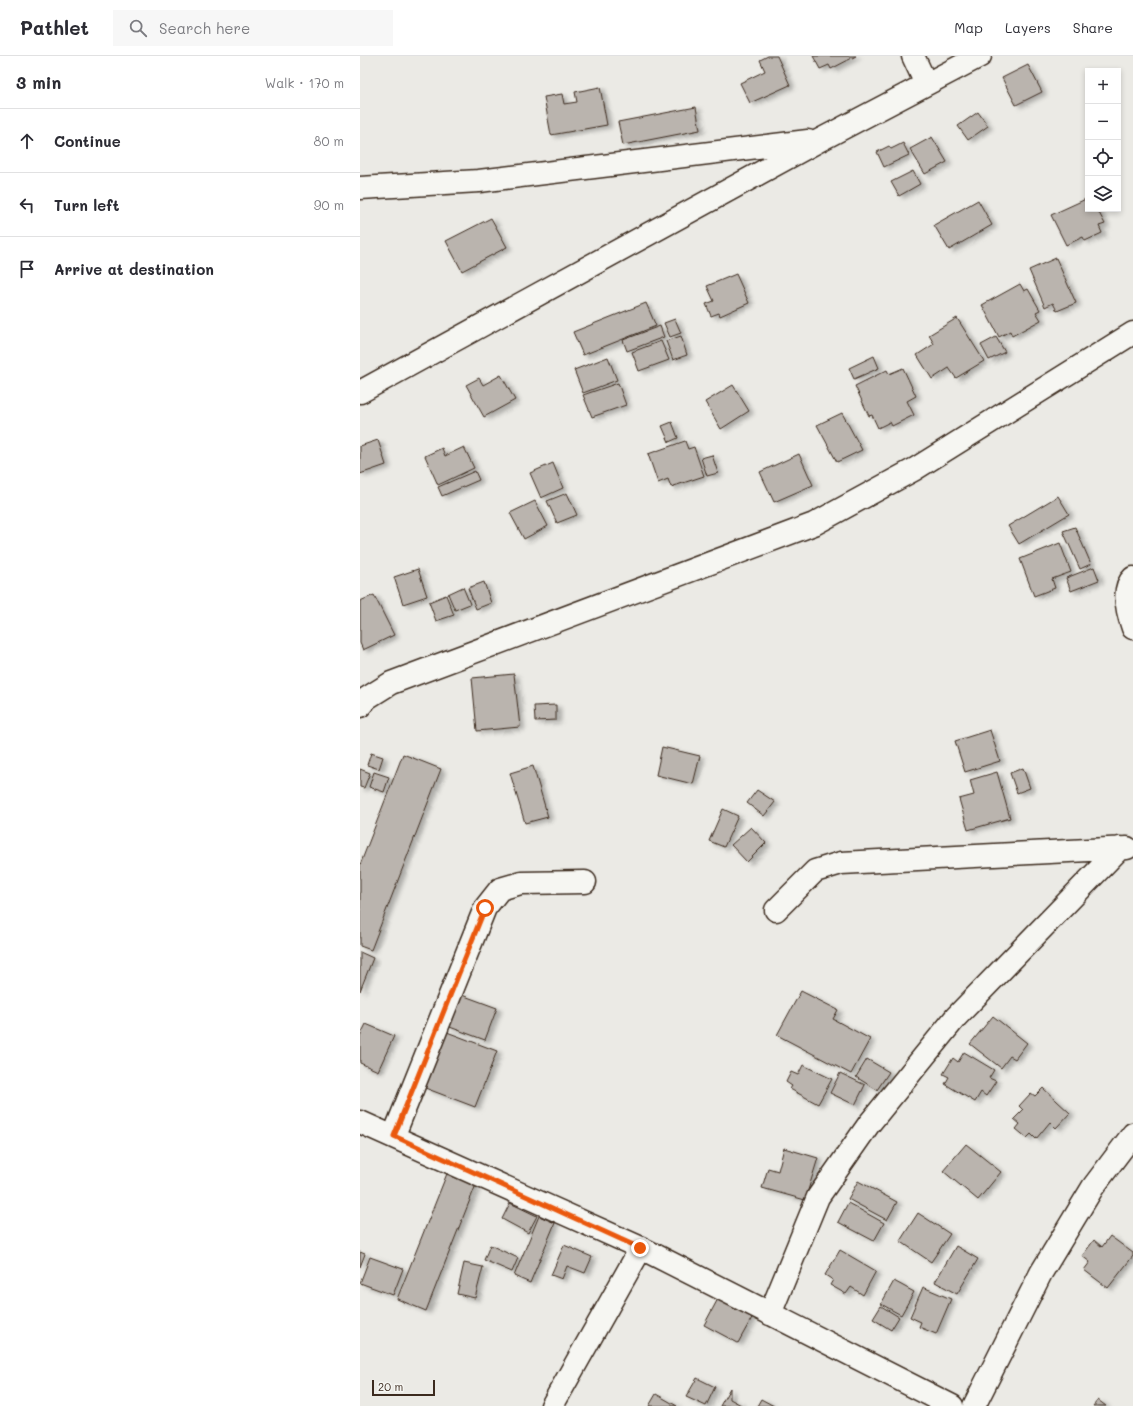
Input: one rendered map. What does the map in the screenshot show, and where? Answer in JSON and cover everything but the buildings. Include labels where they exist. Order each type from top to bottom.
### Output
[{"type":"street","points":[[913,56],[926,84]]},
{"type":"street","points":[[360,392],[820,140],[980,56]]},
{"type":"street","points":[[360,188],[479,181],[820,140]]},
{"type":"street","points":[[360,706],[367,698],[391,683],[814,524],[915,469],[1133,333]]},
{"type":"street","points":[[1133,578],[1130,581],[1126,598],[1133,628]]},
{"type":"street","points":[[776,910],[815,871],[840,863],[1126,848]]},
{"type":"street","points":[[770,1314],[818,1197],[869,1124],[956,1017],[1126,848]]},
{"type":"street","points":[[394,1136],[485,908],[500,889],[521,883],[585,882]]},
{"type":"street","points":[[360,1122],[640,1248],[952,1406]]},
{"type":"street","points":[[974,1406],[1041,1273],[1093,1187],[1133,1134]]},
{"type":"street","points":[[552,1406],[640,1248]]},
{"type":"route","points":[[485,908],[394,1136],[640,1248]]}]
